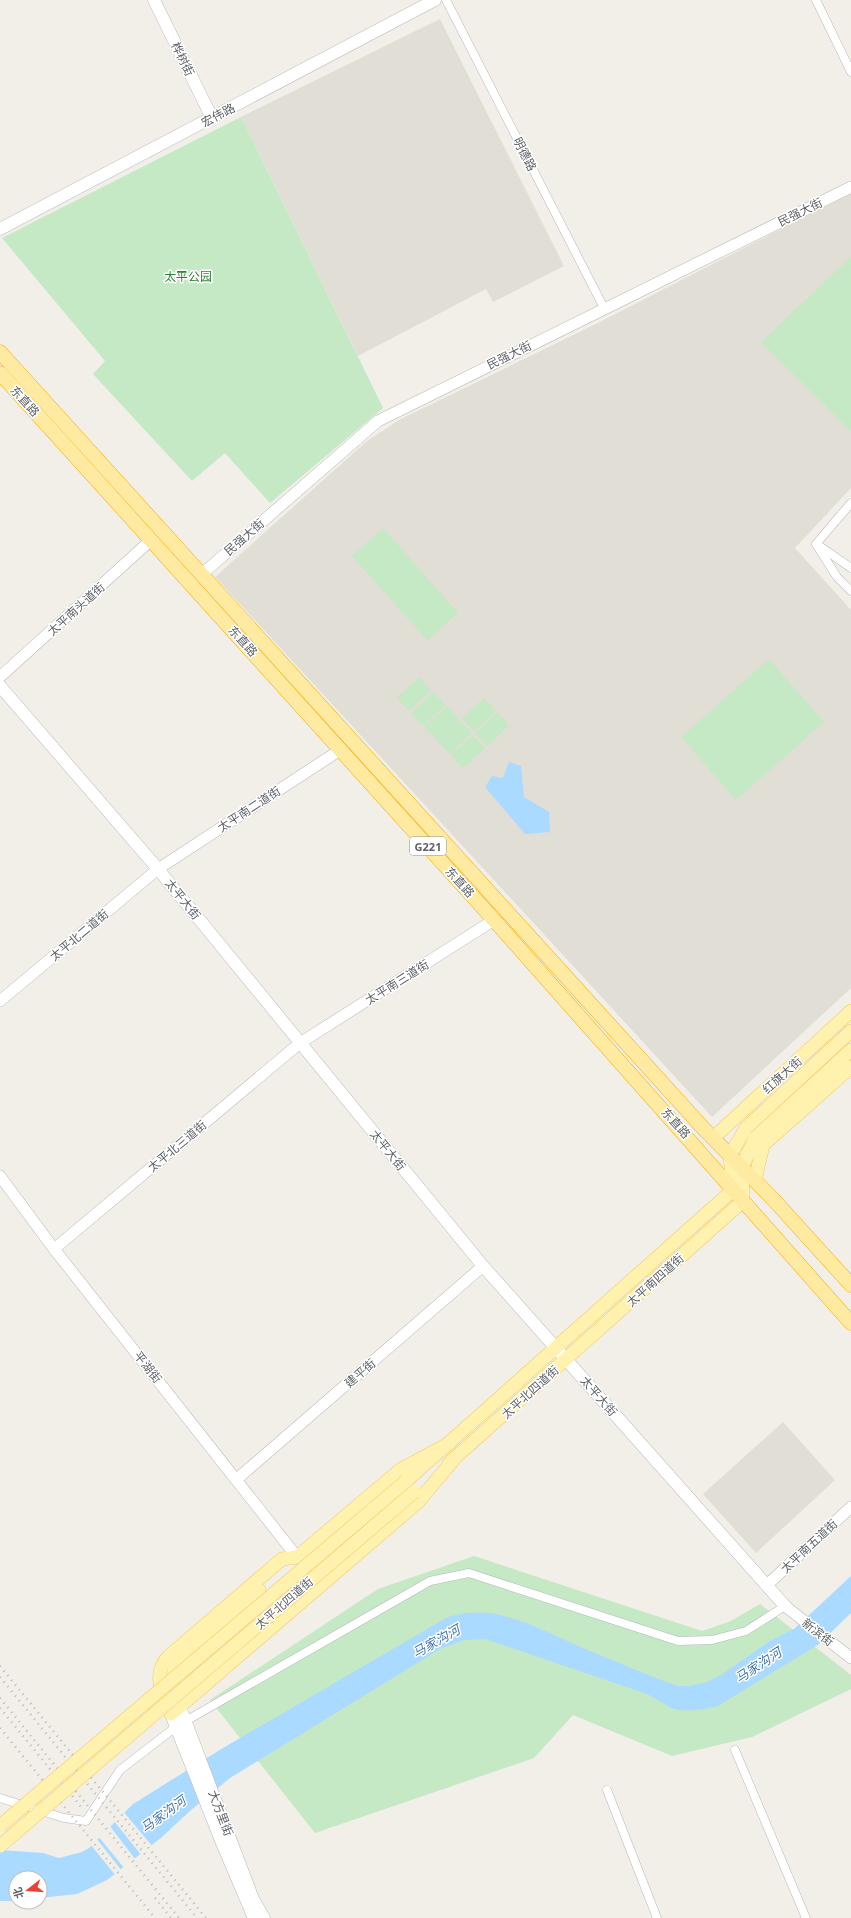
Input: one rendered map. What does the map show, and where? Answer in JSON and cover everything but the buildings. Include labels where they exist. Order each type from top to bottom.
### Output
[{"type":"highway","name":"东直路","points":[[0,352],[713,1138],[755,1180],[851,1285]]},
{"type":"highway","name":"东直路","points":[[1,376],[494,920],[851,1323]]},
{"type":"main road","name":"桦树街","points":[[154,0],[212,118]]},
{"type":"main road","name":"宏伟路","points":[[0,229],[435,0]]},
{"type":"main road","name":"太平大街","points":[[0,686],[158,869],[483,1266],[785,1606]]},
{"type":"main road","name":"红旗大街","points":[[713,1138],[851,1011]]},
{"type":"main road","name":"红旗大街","points":[[730,1154],[746,1128],[851,1031]]},
{"type":"main road","points":[[743,1202],[742,1167],[755,1138],[851,1050]]},
{"type":"main road","points":[[755,1180],[762,1145],[851,1067]]},
{"type":"main road","points":[[730,1154],[733,1190]]},
{"type":"main road","name":"太平南四道街","points":[[556,1347],[733,1190]]},
{"type":"main road","name":"太平南四道街","points":[[567,1359],[743,1202]]},
{"type":"main road","name":"太平北四道街","points":[[0,1826],[406,1481],[556,1347]]},
{"type":"main road","name":"太平北四道街","points":[[0,1846],[455,1458],[567,1359]]},
{"type":"main road","points":[[450,1443],[400,1470],[297,1557],[282,1559],[164,1661],[159,1671],[159,1681],[176,1711],[418,1502],[455,1458]]},
{"type":"main road","name":"大方里街","points":[[176,1711],[254,1918]]},
{"type":"main road","name":"大方里街","points":[[219,1823],[253,1899],[264,1918]]},
{"type":"street","name":"明德路","points":[[446,0],[604,308]]},
{"type":"street","points":[[816,0],[851,72]]},
{"type":"street","name":"民强大街","points":[[201,575],[378,420],[851,187]]},
{"type":"street","points":[[1,376],[13,367]]},
{"type":"street","points":[[816,544],[851,503]]},
{"type":"street","name":"太平南头道街","points":[[0,677],[151,540]]},
{"type":"street","points":[[816,544],[851,568]]},
{"type":"street","points":[[816,544],[837,577],[851,591]]},
{"type":"street","name":"太平南二道街","points":[[158,869],[340,750]]},
{"type":"street","name":"太平北二道街","points":[[0,1001],[158,869]]},
{"type":"street","name":"太平南三道街","points":[[300,1043],[494,920]]},
{"type":"street","name":"太平北三道街","points":[[54,1249],[300,1043]]},
{"type":"street","name":"平湖街","points":[[0,1176],[54,1249],[237,1479],[297,1557]]},
{"type":"street","name":"建平街","points":[[237,1479],[483,1266]]},
{"type":"street","name":"太平南五道街","points":[[767,1585],[851,1507]]},
{"type":"street","points":[[0,1798],[64,1818],[86,1820],[120,1770],[180,1724],[430,1581],[469,1573],[678,1641],[712,1640],[746,1631],[785,1606]]},
{"type":"street","name":"新滨街","points":[[785,1606],[849,1656]]},
{"type":"street","points":[[734,1750],[806,1918]]},
{"type":"street","points":[[607,1790],[658,1918]]},
{"type":"shaded area","points":[[440,19],[564,266],[493,302],[486,289],[358,356],[241,117]]},
{"type":"shaded area","points":[[851,193],[851,488],[795,548],[851,610],[851,988],[712,1117],[215,577],[367,441],[401,419],[596,324]]},
{"type":"shaded area","points":[[783,1422],[835,1480],[756,1553],[703,1494]]},
{"type":"green space","name":"太平公园","points":[[241,117],[383,408],[270,503],[225,453],[192,481],[93,374],[105,361],[2,238]]},
{"type":"green space","points":[[851,257],[851,431],[761,342]]},
{"type":"green space","points":[[383,528],[458,613],[427,640],[352,556]]},
{"type":"green space","points":[[769,659],[824,722],[736,800],[681,737]]},
{"type":"green space","points":[[419,677],[431,690],[409,711],[397,698]]},
{"type":"green space","points":[[433,692],[445,705],[423,726],[411,713]]},
{"type":"green space","points":[[484,698],[496,711],[474,731],[462,718]]},
{"type":"green space","points":[[447,706],[459,719],[437,740],[424,727]]},
{"type":"green space","points":[[497,712],[509,725],[487,746],[475,733]]},
{"type":"green space","points":[[459,720],[472,733],[450,754],[437,741]]},
{"type":"green space","points":[[473,735],[485,748],[463,768],[451,755]]},
{"type":"green space","points":[[474,1556],[702,1631],[731,1621],[760,1604],[851,1675],[851,1689],[752,1737],[672,1756],[573,1715],[534,1758],[315,1833],[210,1700],[378,1589]]},
{"type":"water","points":[[509,762],[521,766],[524,797],[549,812],[550,832],[525,834],[485,787],[492,776],[503,778]]},
{"type":"water","name":"马家沟河","points":[[851,1576],[851,1613],[819,1644],[718,1706],[687,1711],[675,1709],[647,1694],[485,1639],[464,1640],[440,1649],[230,1778],[191,1810],[162,1837],[107,1880],[77,1894],[48,1897],[48,1870],[8,1870],[8,1901],[0,1901],[0,1850],[43,1853],[59,1858],[82,1852],[89,1848],[133,1804],[223,1748],[446,1618],[463,1614],[480,1613],[497,1614],[513,1618],[587,1650],[679,1686],[691,1686],[707,1682],[721,1675],[770,1641],[794,1629]]},
{"type":"pier","points":[[123,1811],[153,1847],[142,1856],[114,1821]]},
{"type":"pier","points":[[109,1825],[136,1860],[125,1869],[98,1836]]},
{"type":"pier","points":[[96,1838],[122,1871],[116,1876],[90,1844]]},
{"type":"railway","points":[[0,1666],[206,1918]]},
{"type":"railway","points":[[0,1677],[197,1918]]},
{"type":"railway","points":[[0,1698],[179,1918]]},
{"type":"railway","points":[[0,1708],[82,1808]]},
{"type":"railway","points":[[0,1728],[155,1918]]},
{"type":"railway","points":[[155,1898],[171,1918]]}]
